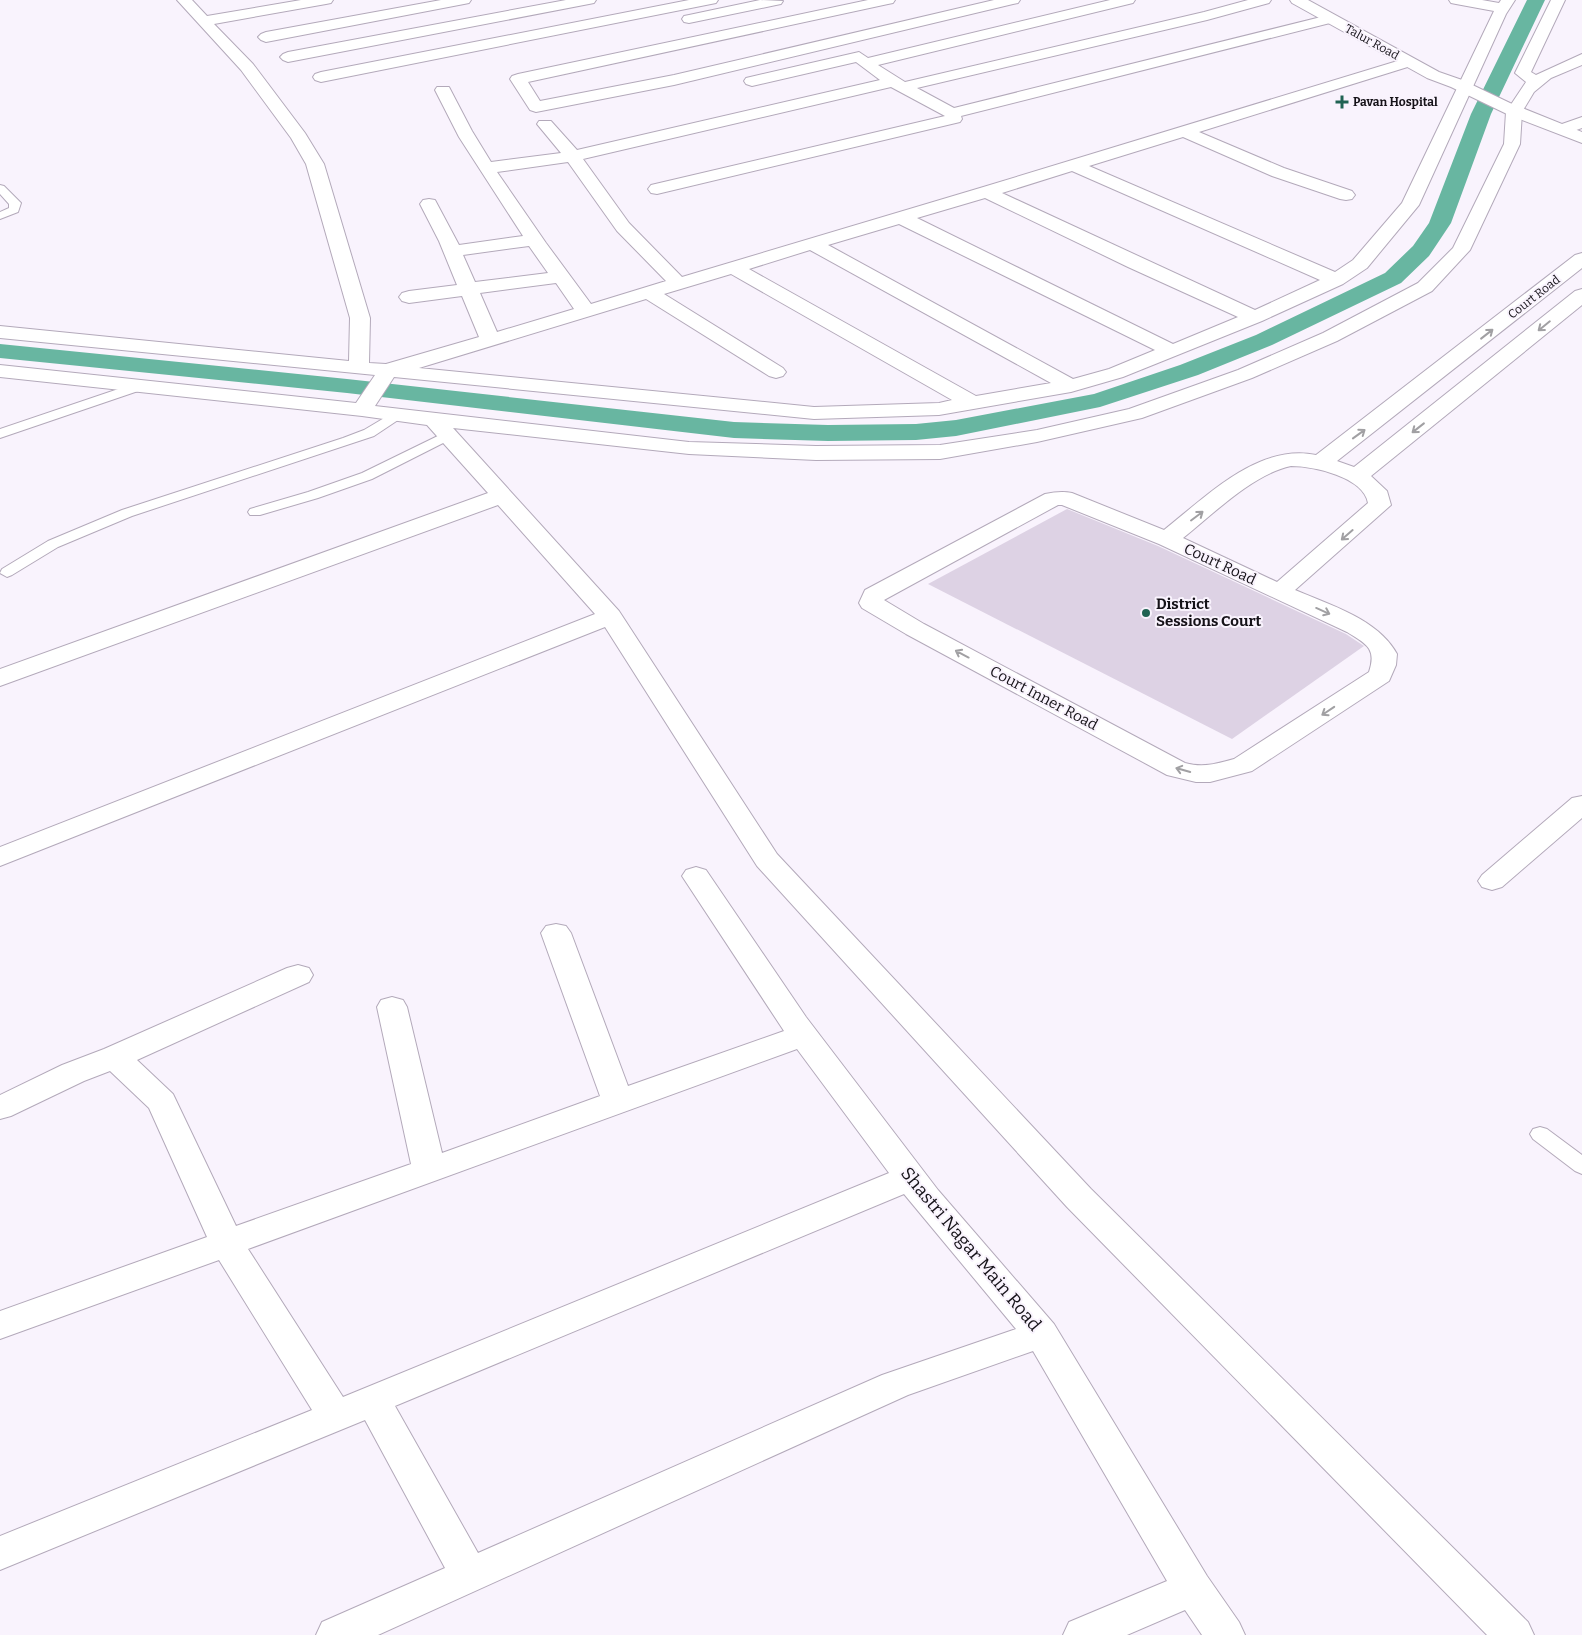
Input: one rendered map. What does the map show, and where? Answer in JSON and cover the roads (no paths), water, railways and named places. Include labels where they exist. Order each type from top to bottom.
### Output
[{"type":"street","points":[[204,22],[326,0]]},
{"type":"street","points":[[266,36],[464,0]]},
{"type":"street","points":[[288,57],[589,0]]},
{"type":"street","points":[[321,77],[711,0]]},
{"type":"street","points":[[678,283],[624,227],[573,156],[545,124],[513,73],[810,17],[888,0]]},
{"type":"street","points":[[536,108],[674,80],[1013,0]]},
{"type":"street","points":[[733,85],[862,60],[1128,0]]},
{"type":"street","points":[[487,168],[573,156],[1197,18],[1264,0]]},
{"type":"street","name":"Talur Road","points":[[1297,0],[1433,75],[1457,84],[1514,112],[1582,138]]},
{"type":"street","name":"Talur Road","points":[[1316,0],[1424,60],[1457,84]]},
{"type":"street","points":[[0,332],[359,367],[386,374],[814,413],[939,409],[1071,386],[1116,373],[1255,318],[1336,280],[1360,264],[1410,205],[1457,84],[1506,4],[1456,0]]},
{"type":"street","points":[[1536,82],[1523,73],[1558,0]]},
{"type":"street","points":[[191,1],[204,22],[247,67],[299,137],[315,164],[360,318],[359,367]]},
{"type":"street","points":[[600,37],[776,1]]},
{"type":"street","points":[[810,17],[862,60],[898,84],[952,113],[1329,18]]},
{"type":"street","points":[[0,371],[139,386],[365,405],[441,428],[689,448],[816,453],[940,452],[1037,436],[1135,414],[1245,374],[1330,337],[1425,287],[1461,250],[1512,144],[1514,112],[1528,89],[1544,75],[1582,59]]},
{"type":"street","points":[[365,405],[386,374],[490,340],[1073,166],[1409,62]]},
{"type":"street","points":[[443,90],[466,135],[533,240],[586,311]]},
{"type":"street","name":"Talur Road","points":[[1514,112],[1577,127]]},
{"type":"street","points":[[657,189],[949,120],[954,118],[952,113]]},
{"type":"street","points":[[545,124],[564,120]]},
{"type":"street","points":[[1183,131],[1278,172],[1346,195]]},
{"type":"street","points":[[1073,166],[1336,280]]},
{"type":"street","points":[[986,192],[1135,264],[1255,318]]},
{"type":"street","points":[[429,204],[452,251],[490,340]]},
{"type":"street","points":[[900,217],[1172,351]]},
{"type":"street","points":[[452,251],[533,240]]},
{"type":"street","points":[[811,243],[1071,386]]},
{"type":"street","name":"Court Road","points":[[1320,462],[1372,424],[1582,259]]},
{"type":"street","points":[[732,267],[974,404]]},
{"type":"street","points":[[409,297],[560,277]]},
{"type":"street","points":[[648,292],[776,372]]},
{"type":"street","name":"Court Road","points":[[1357,476],[1582,295]]},
{"type":"street","points":[[0,390],[60,397]]},
{"type":"street","points":[[441,428],[610,616],[767,860],[1079,1198],[1514,1635]]},
{"type":"street","name":"Court Road","points":[[1290,459],[1320,462],[1357,476],[1374,489],[1379,496],[1380,505],[1279,592],[1167,539],[1254,473],[1272,463],[1290,459]]},
{"type":"street","points":[[0,678],[502,496]]},
{"type":"street","name":"Court Inner Road","points":[[1167,539],[1064,498],[1053,500],[881,590],[873,595],[871,603],[915,629],[1176,769],[1196,774],[1210,774],[1243,765],[1272,748],[1380,676],[1382,671],[1385,653],[1380,644],[1370,636],[1341,619],[1279,592]]},
{"type":"street","points":[[0,857],[610,616]]},
{"type":"street","points":[[1492,881],[1582,804]]},
{"type":"street","name":"Shastri Nagar Main Road","points":[[696,876],[803,1035],[910,1178],[1041,1334],[1193,1588],[1225,1635]]},
{"type":"street","points":[[556,933],[618,1101]]},
{"type":"street","points":[[3,1101],[115,1057],[298,975]]},
{"type":"street","points":[[392,1007],[429,1169]]},
{"type":"street","points":[[0,1326],[803,1035]]},
{"type":"street","points":[[115,1057],[162,1102],[227,1244],[336,1416]]},
{"type":"street","points":[[0,1552],[336,1416],[910,1178]]},
{"type":"street","points":[[336,1635],[895,1385],[1041,1334]]},
{"type":"street","points":[[373,1400],[469,1576]]},
{"type":"street","points":[[1084,1635],[1193,1588]]},
{"type":"lane","points":[[0,188],[15,203],[14,210],[0,216]]},
{"type":"lane","points":[[0,434],[139,386]]},
{"type":"lane","points":[[7,572],[53,544],[80,532],[127,513],[348,441],[369,433],[396,414]]},
{"type":"lane","points":[[255,512],[313,495],[359,478],[441,428]]},
{"type":"lane","points":[[1540,1134],[1582,1166]]},
{"type":"waterway","points":[[0,351],[347,386],[734,430],[828,433],[916,432],[956,428],[1100,400],[1189,370],[1264,340],[1393,278],[1421,251],[1440,223],[1481,114],[1536,0]]},
{"type":"place","name":"Pavan Hospital","points":[[1342,102]]},
{"type":"place","name":"District Sessions Court","points":[[1146,613]]}]
